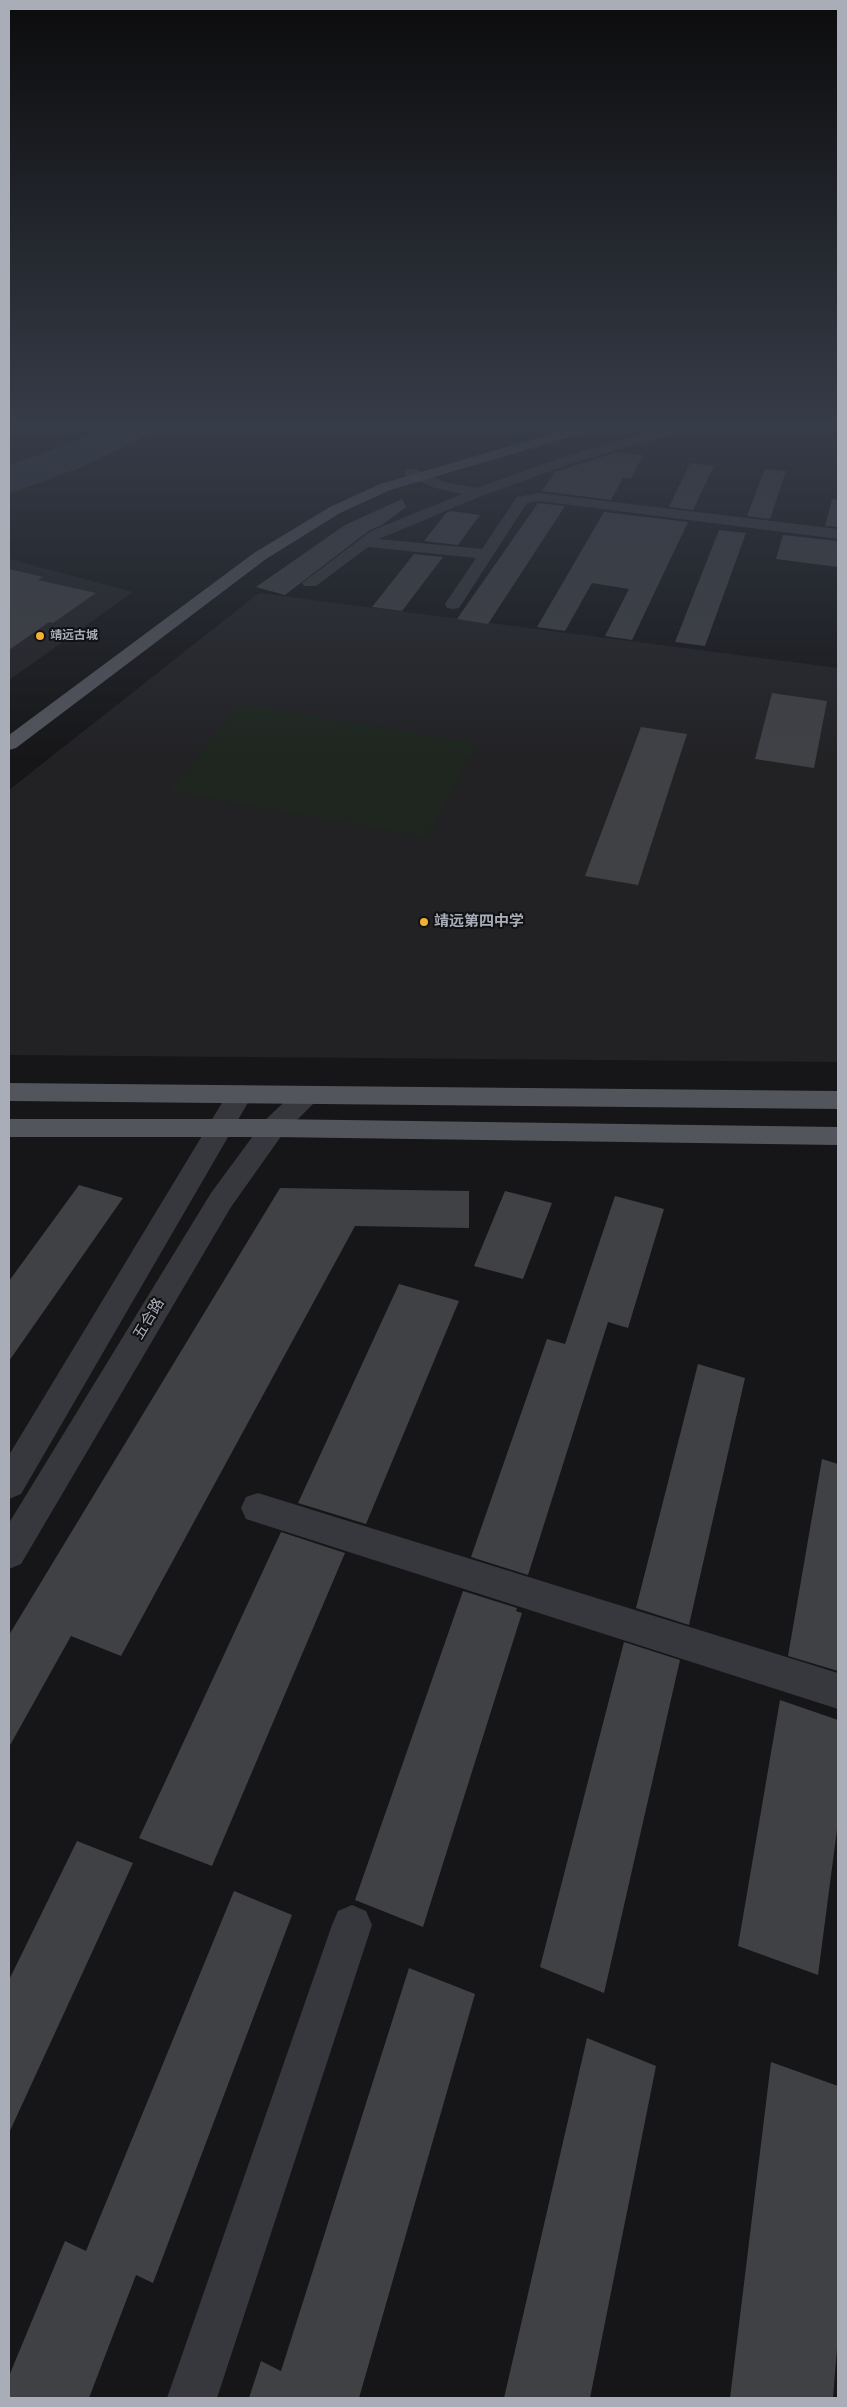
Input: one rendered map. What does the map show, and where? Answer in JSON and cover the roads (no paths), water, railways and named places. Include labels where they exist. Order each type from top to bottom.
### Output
[{"type":"main road","points":[[9,726],[227,567],[271,538]]},
{"type":"main road","points":[[9,744],[260,556],[287,538]]},
{"type":"main road","points":[[9,1092],[240,1094],[305,1097],[838,1100]]},
{"type":"main road","points":[[9,1128],[219,1130],[273,1128],[838,1136]]},
{"type":"street","points":[[310,583],[370,538]]},
{"type":"street","points":[[453,604],[496,538]]},
{"type":"street","points":[[365,542],[486,554]]},
{"type":"street","points":[[9,1484],[240,1094]]},
{"type":"street","name":"五合路","points":[[9,1553],[221,1200],[273,1128],[305,1097]]},
{"type":"street","points":[[258,1508],[838,1691]]},
{"type":"street","points":[[192,2398],[352,1925]]},
{"type":"place","name":"靖远古城","points":[[40,636]]},
{"type":"place","name":"靖远第四中学","points":[[424,922]]}]
